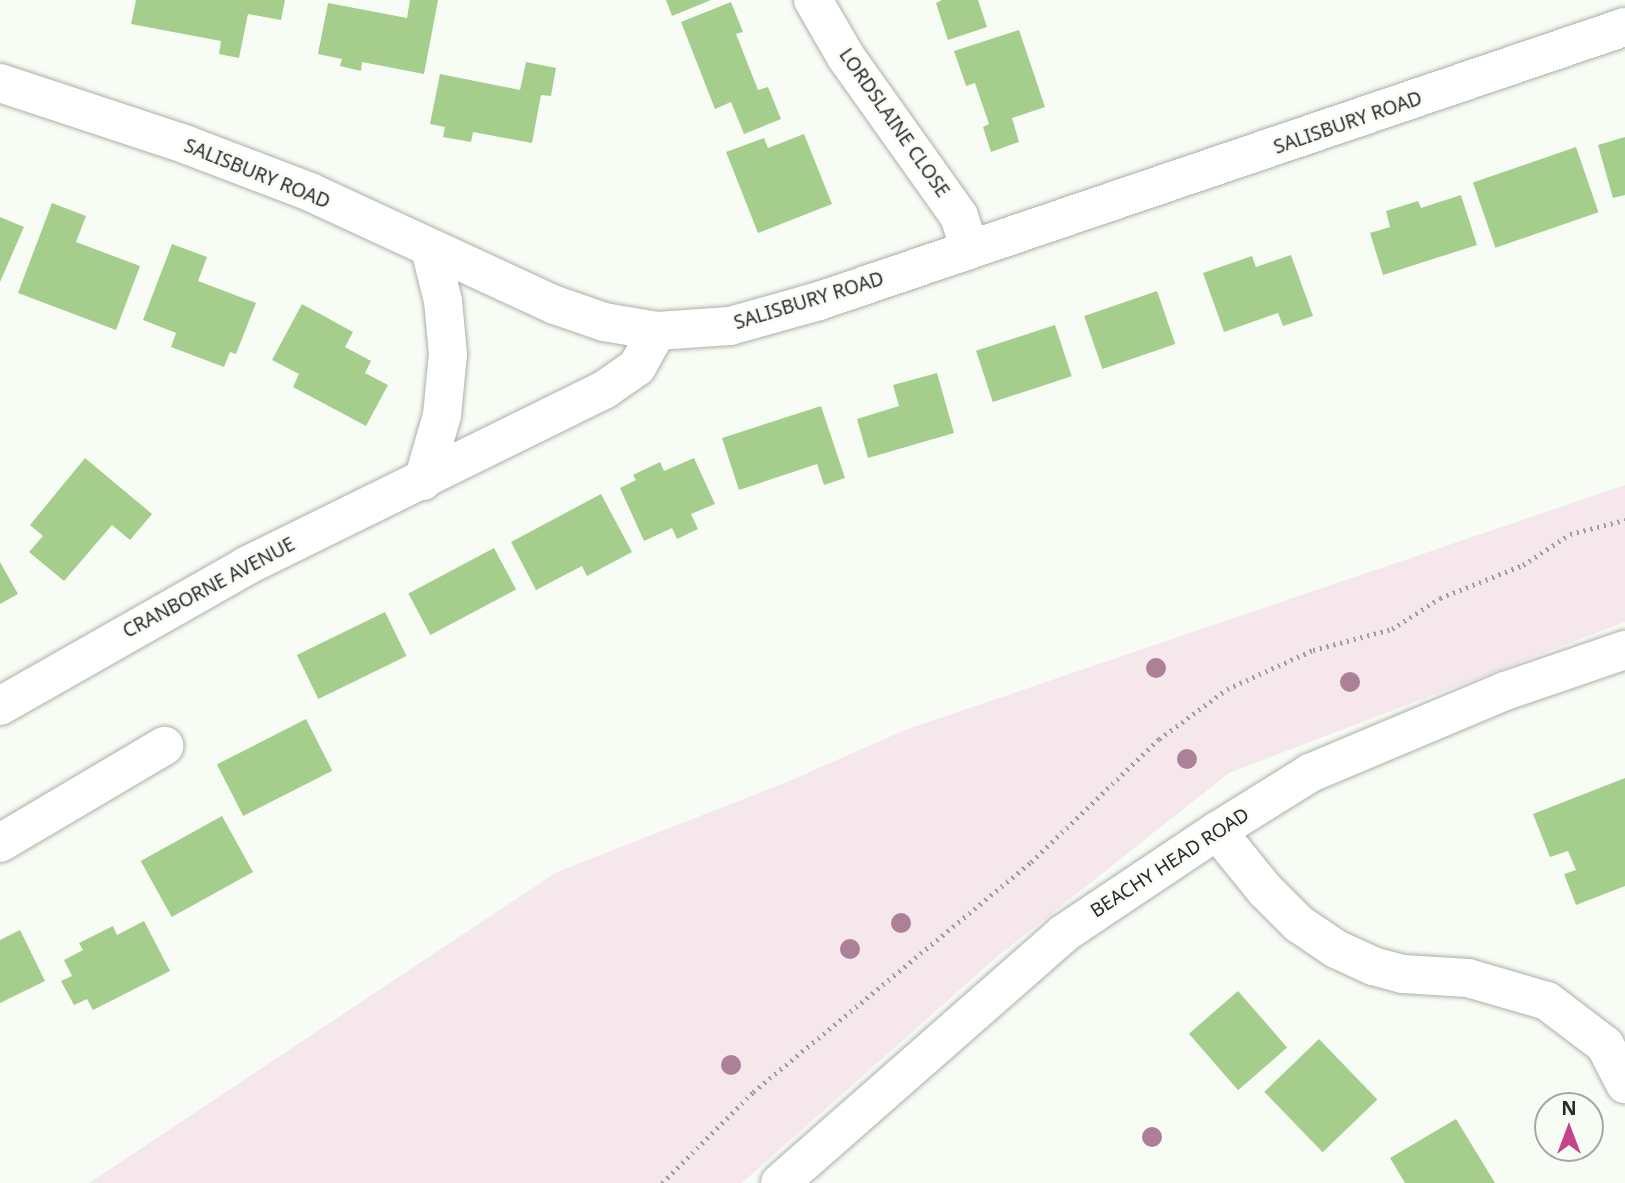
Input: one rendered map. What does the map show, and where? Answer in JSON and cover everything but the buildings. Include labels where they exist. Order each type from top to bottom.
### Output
[{"type":"street","name":"LORDSLAINE CLOSE","points":[[813,0],[846,57],[959,216],[970,249]]},
{"type":"street","name":"SALISBURY ROAD","points":[[0,83],[187,145],[310,192],[555,305],[604,322],[657,331],[730,326],[970,249],[1625,27]]},
{"type":"street","points":[[423,481],[442,415],[448,354],[443,300],[430,249]]},
{"type":"street","name":"CRANBORNE AVENUE","points":[[0,706],[246,566],[604,390],[637,367],[657,331]]},
{"type":"street","name":"BEACHY HEAD ROAD","points":[[780,1183],[1063,934],[1217,831],[1310,773],[1505,691],[1625,650]]},
{"type":"street","points":[[0,843],[164,746]]},
{"type":"street","points":[[1217,831],[1265,890],[1299,924],[1336,949],[1373,966],[1403,974],[1468,978],[1547,1001],[1605,1045],[1625,1084]]},
{"type":"path","points":[[662,1183],[753,1092],[1031,862],[1159,738],[1227,689],[1313,650],[1392,629],[1440,598],[1523,565],[1570,534],[1625,520]]},
{"type":"shaded area","points":[[1625,485],[1625,622],[1229,773],[998,956],[742,1183],[89,1183],[557,872],[787,782],[905,730]]}]
